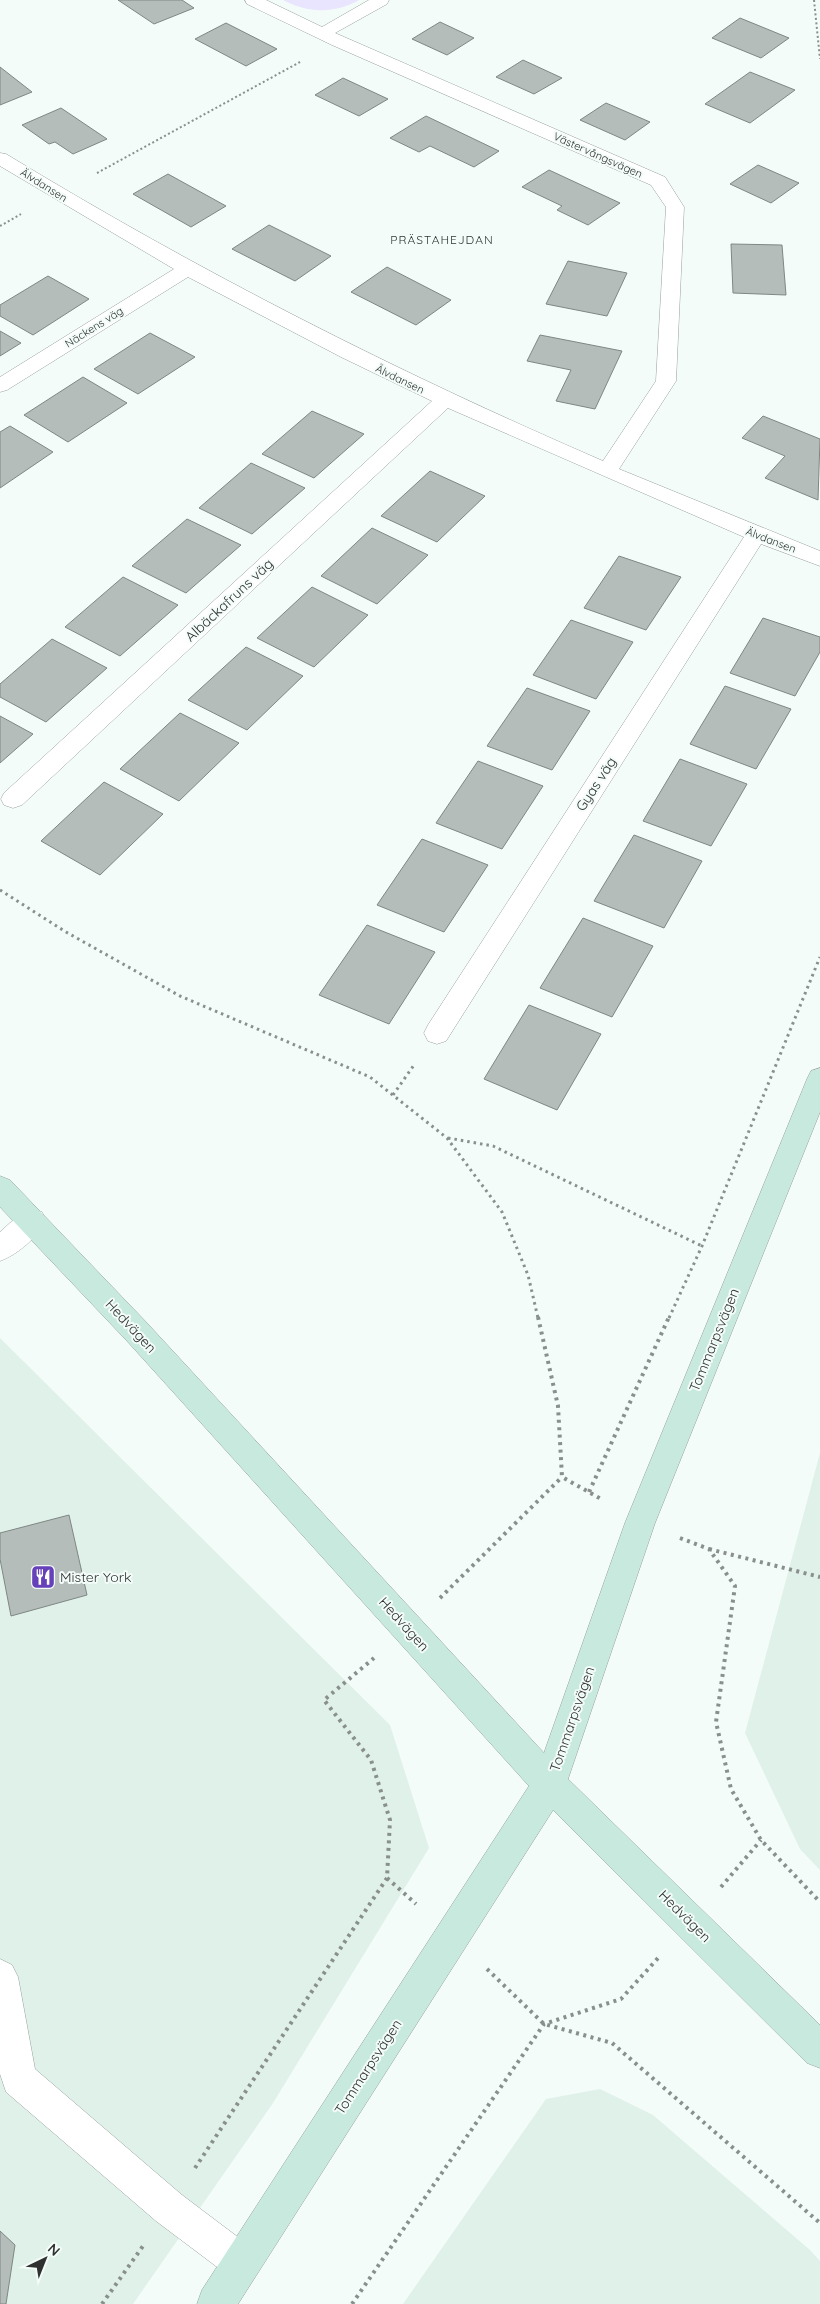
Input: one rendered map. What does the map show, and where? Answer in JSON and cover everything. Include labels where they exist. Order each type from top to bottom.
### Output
[{"type":"street","name":"Västervångsvägen","points":[[253,0],[331,37],[658,181],[675,207],[666,381],[606,471]]},
{"type":"street","points":[[331,37],[381,0]]},
{"type":"street","name":"Älvdansen","points":[[0,158],[187,269],[310,335],[445,400],[606,471],[756,535],[820,559]]},
{"type":"street","name":"Näckens väg","points":[[0,386],[187,269]]},
{"type":"street","name":"Albäckafruns väg","points":[[13,799],[445,400]]},
{"type":"street","name":"Gyas väg","points":[[437,1033],[756,535]]},
{"type":"street","name":"Tommarpsvägen","points":[[216,2304],[550,1784],[640,1522],[820,1078]]},
{"type":"street","name":"Hedvägen","points":[[0,1188],[137,1332],[550,1784],[820,2050]]},
{"type":"street","points":[[0,1249],[32,1221]]},
{"type":"street","points":[[0,1977],[19,2079],[169,2208],[242,2264]]},
{"type":"path","points":[[814,0],[820,58]]},
{"type":"path","points":[[0,226],[331,37]]},
{"type":"path","points":[[0,890],[66,932],[180,996],[370,1077],[447,1138],[502,1212],[528,1275],[558,1406],[562,1477],[409,1629],[324,1700],[371,1760],[390,1820],[387,1878],[169,2208],[102,2304]]},
{"type":"path","points":[[589,1492],[702,1246],[820,957]]},
{"type":"path","points":[[447,1138],[493,1146],[702,1246]]},
{"type":"path","points":[[562,1477],[640,1522],[708,1549],[820,1577]]},
{"type":"path","points":[[708,1549],[735,1586],[716,1722],[731,1789],[760,1840],[820,1902]]},
{"type":"path","points":[[352,2304],[544,2024],[621,1999],[691,1922],[760,1840]]},
{"type":"path","points":[[387,1878],[452,1936],[544,2024],[612,2043],[820,2223]]},
{"type":"shaded area","points":[[283,0],[359,0],[340,8],[321,10],[301,7]]},
{"type":"shaded area","points":[[0,1338],[390,1725],[429,1848],[273,2103],[133,2304],[0,2304]]},
{"type":"shaded area","points":[[820,1453],[820,1870],[800,1849],[745,1733]]},
{"type":"shaded area","points":[[600,2089],[653,2115],[810,2250],[820,2261],[820,2304],[403,2304],[546,2099]]},
{"type":"building","points":[[118,0],[182,0],[194,8],[154,24]]},
{"type":"building","points":[[740,18],[789,38],[761,58],[712,38]]},
{"type":"building","points":[[440,22],[474,38],[447,55],[412,39]]},
{"type":"building","points":[[226,23],[277,49],[246,66],[195,39]]},
{"type":"building","points":[[523,60],[562,78],[534,94],[496,77]]},
{"type":"building","points":[[0,67],[32,92],[0,105]]},
{"type":"building","points":[[750,72],[795,90],[750,123],[705,104]]},
{"type":"building","points":[[343,78],[388,99],[359,116],[315,95]]},
{"type":"building","points":[[606,103],[650,122],[625,140],[580,120]]},
{"type":"building","points":[[61,108],[107,139],[73,154],[55,142],[49,144],[22,125]]},
{"type":"building","points":[[426,116],[499,151],[474,167],[430,146],[419,152],[390,138]]},
{"type":"building","points":[[758,165],[799,183],[771,203],[730,184]]},
{"type":"building","points":[[549,170],[620,203],[588,225],[557,210],[562,206],[522,187]]},
{"type":"building","points":[[168,174],[226,206],[191,227],[133,194]]},
{"type":"building","points":[[269,225],[331,256],[295,281],[232,249]]},
{"type":"building","points":[[731,244],[782,245],[786,295],[733,293]]},
{"type":"building","points":[[568,261],[627,273],[607,316],[546,304]]},
{"type":"building","points":[[387,267],[451,300],[416,325],[351,292]]},
{"type":"building","points":[[48,276],[89,299],[33,335],[0,316],[0,305]]},
{"type":"building","points":[[0,331],[21,343],[0,356]]},
{"type":"building","points":[[150,333],[195,357],[138,394],[94,369]]},
{"type":"building","points":[[540,335],[622,351],[595,409],[556,401],[571,370],[527,361]]},
{"type":"building","points":[[83,377],[127,403],[68,442],[24,415]]},
{"type":"building","points":[[312,411],[364,434],[314,478],[262,454]]},
{"type":"building","points":[[763,416],[820,439],[818,500],[765,478],[785,456],[742,438]]},
{"type":"building","points":[[10,426],[53,452],[0,488],[0,432]]},
{"type":"building","points":[[251,463],[305,488],[252,534],[199,508]]},
{"type":"building","points":[[430,471],[485,496],[437,542],[381,516]]},
{"type":"building","points":[[187,519],[241,545],[186,593],[132,566]]},
{"type":"building","points":[[372,528],[428,555],[377,604],[321,576]]},
{"type":"building","points":[[619,556],[681,577],[646,630],[584,608]]},
{"type":"building","points":[[123,577],[178,605],[120,656],[65,627]]},
{"type":"building","points":[[312,587],[368,615],[314,667],[257,638]]},
{"type":"building","points":[[763,618],[820,637],[820,652],[795,696],[730,673]]},
{"type":"building","points":[[571,620],[633,642],[596,699],[533,675]]},
{"type":"building","points":[[52,639],[107,668],[46,722],[0,697],[0,684]]},
{"type":"building","points":[[246,647],[303,676],[247,730],[188,700]]},
{"type":"building","points":[[725,686],[791,709],[756,769],[690,744]]},
{"type":"building","points":[[527,688],[590,711],[552,770],[487,746]]},
{"type":"building","points":[[180,713],[239,743],[179,801],[120,769]]},
{"type":"building","points":[[0,716],[33,734],[0,763]]},
{"type":"building","points":[[680,759],[747,784],[711,846],[643,821]]},
{"type":"building","points":[[478,761],[543,786],[502,849],[436,823]]},
{"type":"building","points":[[104,782],[163,814],[100,875],[41,841]]},
{"type":"building","points":[[634,835],[702,861],[664,928],[594,901]]},
{"type":"building","points":[[422,839],[488,865],[444,932],[377,905]]},
{"type":"building","points":[[583,918],[653,946],[612,1017],[540,988]]},
{"type":"building","points":[[367,925],[435,952],[389,1024],[319,995]]},
{"type":"building","points":[[529,1005],[601,1034],[557,1110],[484,1079]]},
{"type":"building","name":"Mister York","points":[[69,1515],[87,1595],[11,1616],[0,1559],[0,1533]]},
{"type":"building","points":[[0,2231],[15,2245],[6,2304],[0,2304]]},
{"type":"place","name":"Mister York","points":[[43,1577]]},
{"type":"district","name":"PRÄSTAHEJDAN","points":[[442,240]]}]
